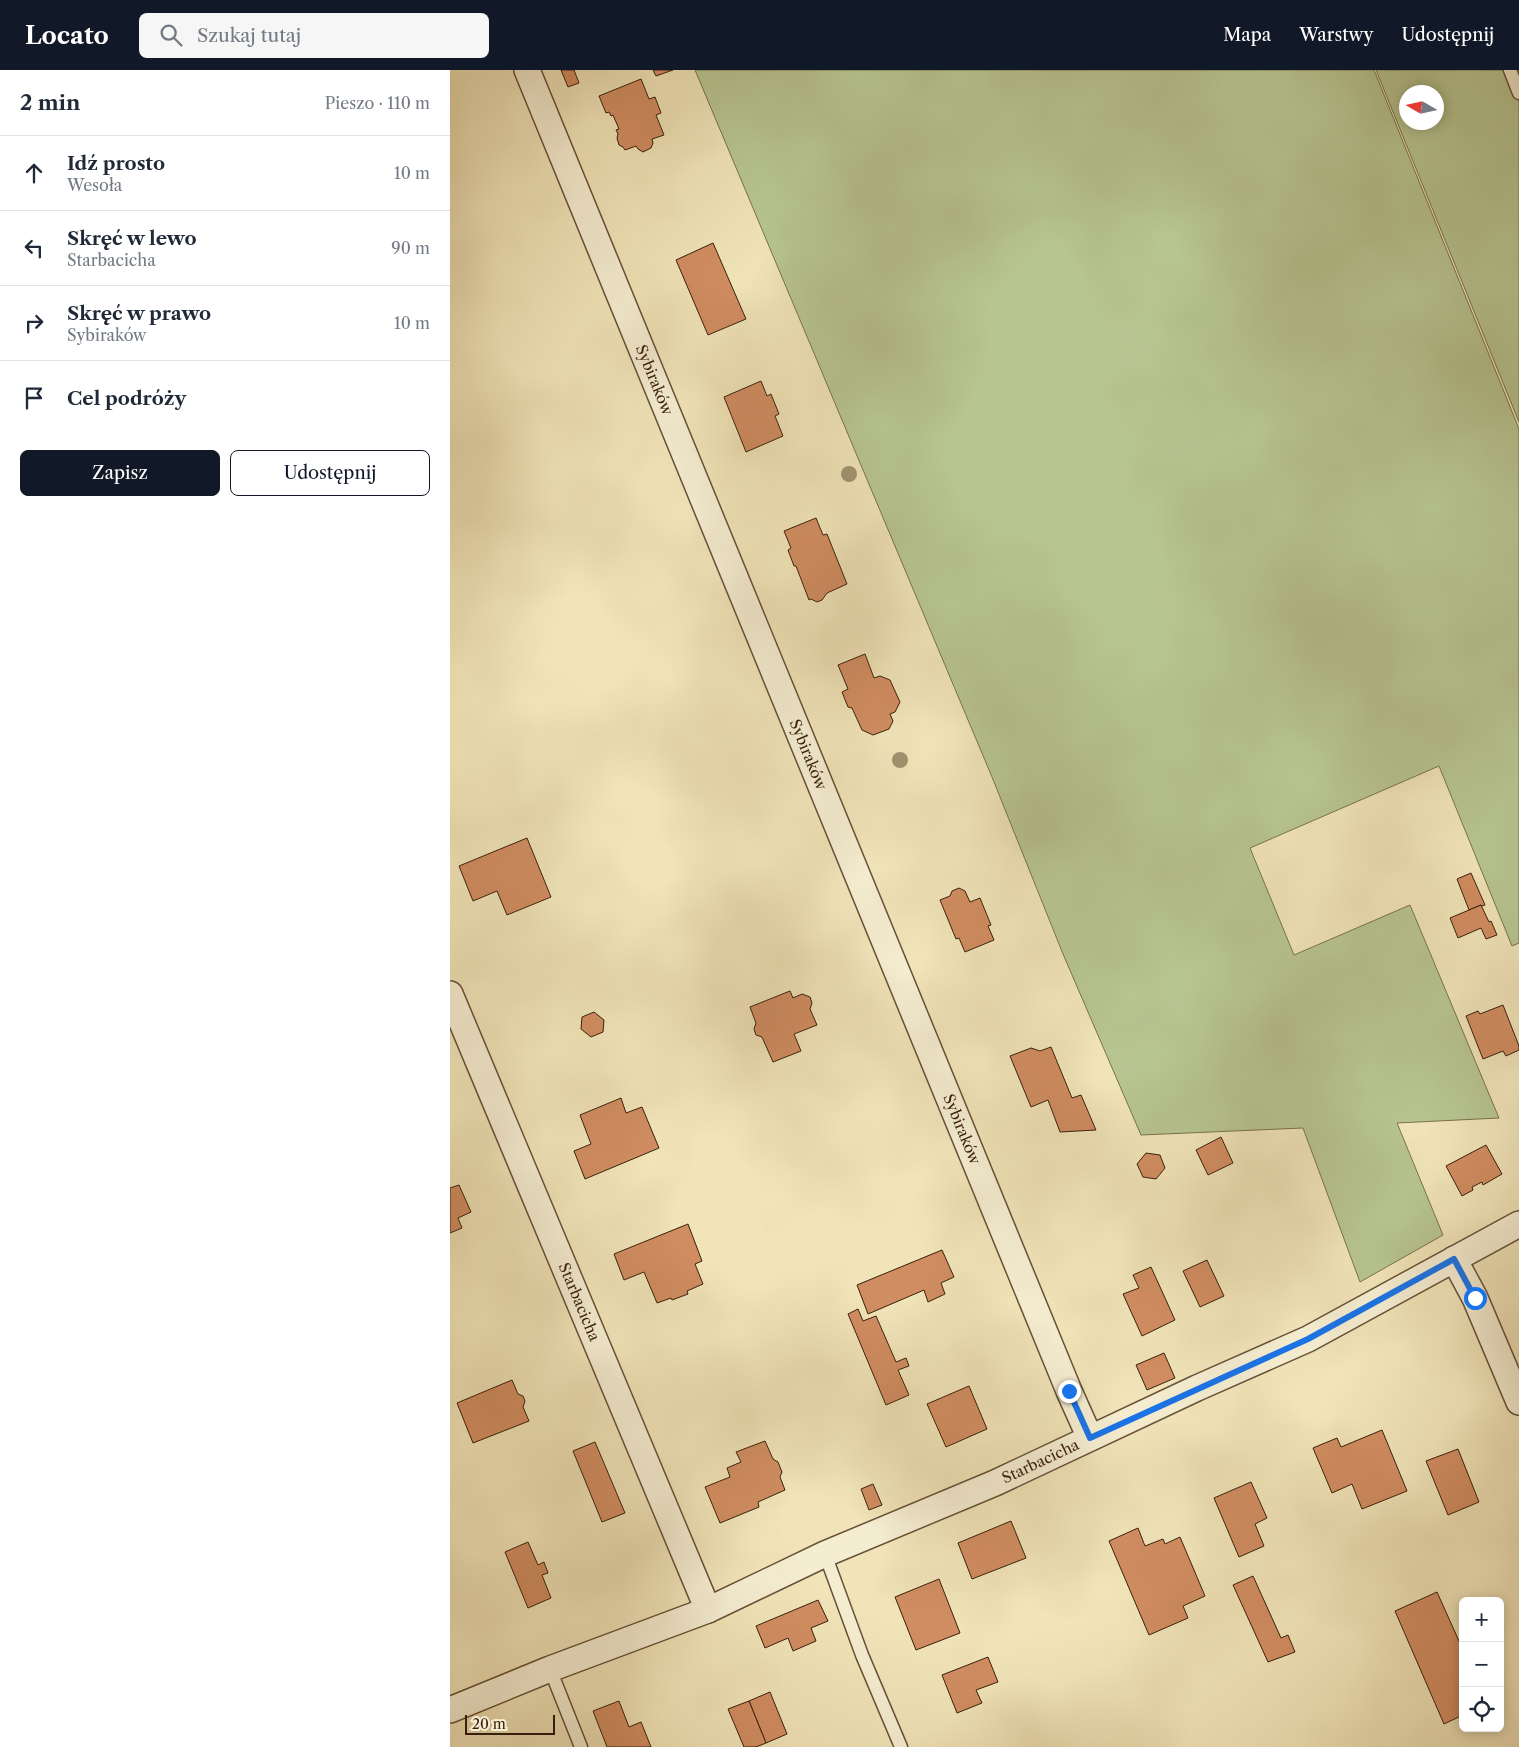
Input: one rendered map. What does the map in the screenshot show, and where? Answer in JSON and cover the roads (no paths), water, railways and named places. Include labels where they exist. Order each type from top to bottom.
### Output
[{"type":"street","name":"Sybiraków","points":[[527,70],[1061,1373],[1090,1438]]},
{"type":"street","name":"Starbacicha","points":[[450,994],[708,1610]]},
{"type":"street","name":"Starbacicha","points":[[450,1710],[550,1669],[708,1610],[824,1554],[994,1483],[1308,1339],[1519,1224]]},
{"type":"street","points":[[1454,1259],[1475,1298],[1519,1402]]},
{"type":"lane","points":[[1510,70],[1519,93]]},
{"type":"lane","points":[[824,1554],[862,1655],[901,1747]]},
{"type":"lane","points":[[550,1669],[581,1747]]}]
